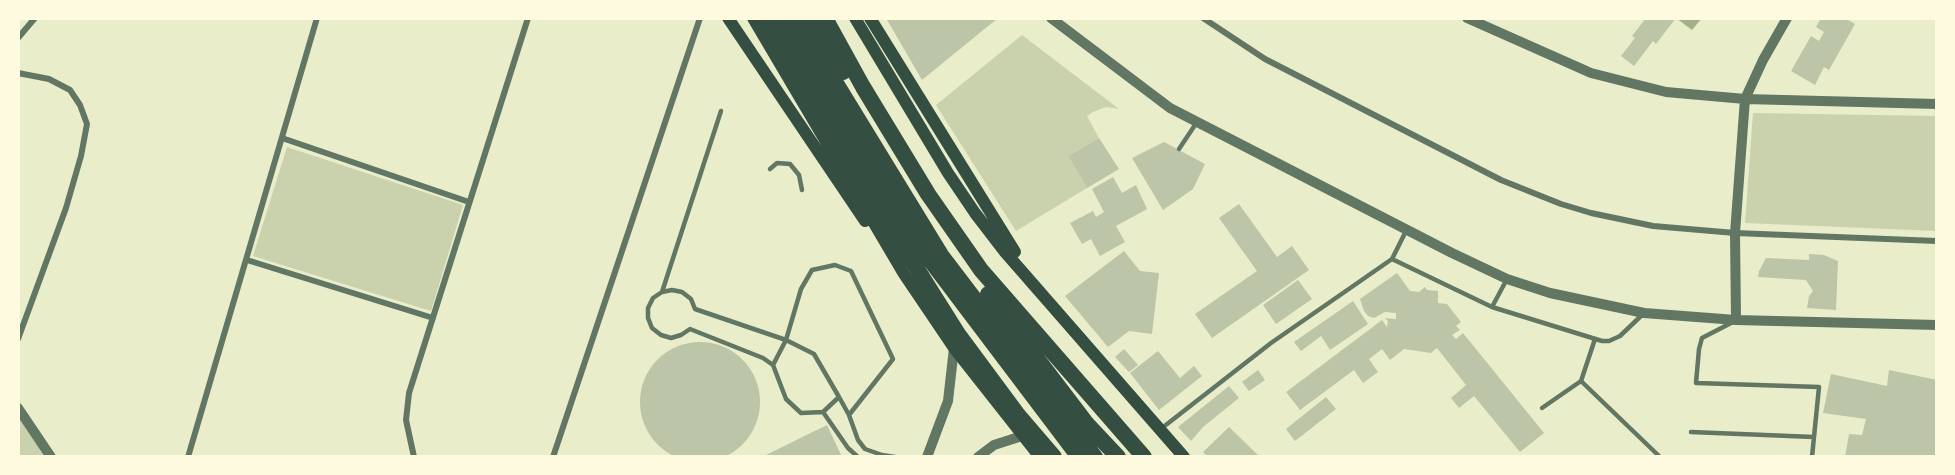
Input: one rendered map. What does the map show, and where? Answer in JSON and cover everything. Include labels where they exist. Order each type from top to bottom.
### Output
[{"type":"highway","points":[[764,18],[858,176],[958,334],[1018,415],[1053,457]]},
{"type":"highway","points":[[782,18],[918,244],[1079,457]]},
{"type":"highway","points":[[796,18],[941,255],[1095,457]]},
{"type":"highway","points":[[810,18],[944,236],[1087,424],[1118,457]]},
{"type":"highway","points":[[825,18],[863,87],[928,194],[981,270],[1144,457]]},
{"type":"main road","points":[[728,18],[859,214],[904,274],[954,348],[1040,457]]},
{"type":"main road","points":[[753,18],[904,274]]},
{"type":"main road","points":[[855,18],[948,173],[975,213],[1005,252],[1184,457]]},
{"type":"main road","points":[[870,18],[1000,231],[1047,300]]},
{"type":"street","points":[[18,38],[35,18]]},
{"type":"street","points":[[188,457],[317,18]]},
{"type":"street","points":[[414,457],[406,420],[408,393],[528,18]]},
{"type":"street","points":[[553,457],[700,18]]},
{"type":"street","points":[[1051,18],[1170,108],[1507,279],[1550,293],[1644,313],[1736,320],[1937,325]]},
{"type":"street","points":[[1203,18],[1265,58],[1482,171],[1531,193],[1581,210],[1653,226],[1735,233],[1937,241]]},
{"type":"street","points":[[1467,18],[1591,73],[1666,92],[1745,99],[1937,104]]},
{"type":"street","points":[[1736,320],[1735,233],[1745,99],[1763,60],[1787,18]]},
{"type":"street","points":[[18,73],[49,79],[70,90],[80,105],[87,124],[81,156],[66,208],[18,339]]},
{"type":"street","points":[[282,138],[469,202]]},
{"type":"street","points":[[247,261],[433,318]]},
{"type":"street","points":[[927,457],[948,401],[954,348]]},
{"type":"street","points":[[18,408],[51,457]]},
{"type":"street","points":[[978,457],[994,445],[1022,436]]},
{"type":"lane","points":[[662,292],[721,111]]},
{"type":"lane","points":[[1179,149],[1197,122]]},
{"type":"lane","points":[[770,169],[777,163],[790,164],[799,175],[802,190]]},
{"type":"lane","points":[[1159,430],[1271,343],[1392,259],[1407,230]]},
{"type":"lane","points":[[1392,259],[1492,307],[1594,339],[1609,341],[1616,339],[1644,313]]},
{"type":"lane","points":[[773,365],[786,340],[801,289],[812,270],[835,265],[851,271],[893,359],[849,415]]},
{"type":"lane","points":[[1492,307],[1507,279]]},
{"type":"lane","points":[[839,397],[823,412],[801,412],[786,399],[773,365],[764,358],[690,329],[671,338],[661,335],[652,328],[648,318],[648,308],[653,298],[662,292],[672,290],[682,292],[691,299],[695,309],[786,340],[814,354],[839,397],[849,415],[858,440],[865,449],[882,456],[895,457]]},
{"type":"lane","points":[[1736,320],[1702,338],[1696,383],[1819,387],[1812,457]]},
{"type":"lane","points":[[1542,408],[1581,381],[1594,339]]},
{"type":"lane","points":[[1581,381],[1659,456]]},
{"type":"lane","points":[[823,412],[848,448],[858,457]]},
{"type":"lane","points":[[1691,432],[1814,437]]},
{"type":"lane","points":[[848,448],[858,440]]},
{"type":"shaded area","points":[[1676,18],[1702,18],[1692,30]]},
{"type":"shaded area","points":[[1022,35],[1119,109],[1106,107],[1087,116],[1099,138],[1068,156],[1087,188],[1016,231],[936,105]]},
{"type":"shaded area","points":[[1753,113],[1937,116],[1937,231],[1745,223]]},
{"type":"shaded area","points":[[287,147],[463,205],[431,311],[253,256]]},
{"type":"shaded area","points":[[18,417],[46,457],[18,457]]},
{"type":"building","points":[[886,18],[998,18],[922,80]]},
{"type":"building","points":[[1646,18],[1676,18],[1656,44],[1653,41],[1634,66],[1621,56],[1635,38],[1632,36]]},
{"type":"building","points":[[1821,18],[1849,18],[1848,20],[1855,24],[1829,70],[1824,67],[1815,85],[1791,71],[1811,36],[1819,41],[1824,32],[1816,27]]},
{"type":"building","points":[[1099,138],[1119,169],[1087,188],[1068,156]]},
{"type":"building","points":[[1164,142],[1205,164],[1193,189],[1163,210],[1132,158]]},
{"type":"building","points":[[1113,177],[1122,193],[1136,185],[1147,209],[1116,226],[1125,242],[1100,256],[1091,239],[1082,244],[1070,223],[1093,211],[1096,217],[1104,212],[1092,189]]},
{"type":"building","points":[[1239,204],[1277,257],[1292,246],[1309,270],[1212,338],[1195,314],[1257,271],[1219,218]]},
{"type":"building","points":[[1124,251],[1140,271],[1159,273],[1152,334],[1129,331],[1108,347],[1065,296]]},
{"type":"building","points":[[1809,254],[1824,255],[1838,261],[1836,310],[1807,308],[1809,296],[1813,291],[1806,280],[1758,277],[1766,258],[1809,260]]},
{"type":"building","points":[[1397,273],[1410,291],[1419,292],[1425,287],[1427,290],[1438,291],[1438,303],[1447,304],[1461,322],[1456,326],[1460,330],[1452,335],[1456,339],[1463,333],[1544,433],[1520,452],[1474,396],[1459,408],[1451,398],[1466,385],[1437,348],[1431,353],[1404,349],[1390,360],[1382,349],[1369,359],[1378,372],[1363,383],[1354,370],[1300,410],[1286,392],[1382,320],[1387,327],[1388,321],[1385,318],[1396,319],[1396,313],[1385,312],[1374,318],[1368,316],[1360,299]]},
{"type":"building","points":[[1298,280],[1312,299],[1276,324],[1263,305]]},
{"type":"building","points":[[1353,301],[1368,324],[1330,350],[1321,336],[1301,351],[1294,342]]},
{"type":"building","points":[[700,342],[723,346],[743,359],[756,379],[760,402],[756,425],[743,445],[723,458],[700,462],[677,458],[657,445],[644,425],[640,402],[644,379],[657,359],[677,346]]},
{"type":"building","points":[[1124,349],[1138,365],[1129,372],[1115,357]]},
{"type":"building","points":[[1158,351],[1180,378],[1194,366],[1202,376],[1159,410],[1130,373]]},
{"type":"building","points":[[1258,370],[1265,380],[1249,391],[1242,382]]},
{"type":"building","points":[[1889,370],[1937,380],[1937,457],[1845,457],[1849,434],[1862,435],[1866,419],[1823,413],[1831,374],[1887,386]]},
{"type":"building","points":[[1229,386],[1239,398],[1203,427],[1191,441],[1178,427]]},
{"type":"building","points":[[1326,397],[1336,409],[1295,441],[1286,429]]},
{"type":"building","points":[[827,425],[842,457],[762,457]]},
{"type":"building","points":[[1229,427],[1260,457],[1208,457],[1203,452]]}]
